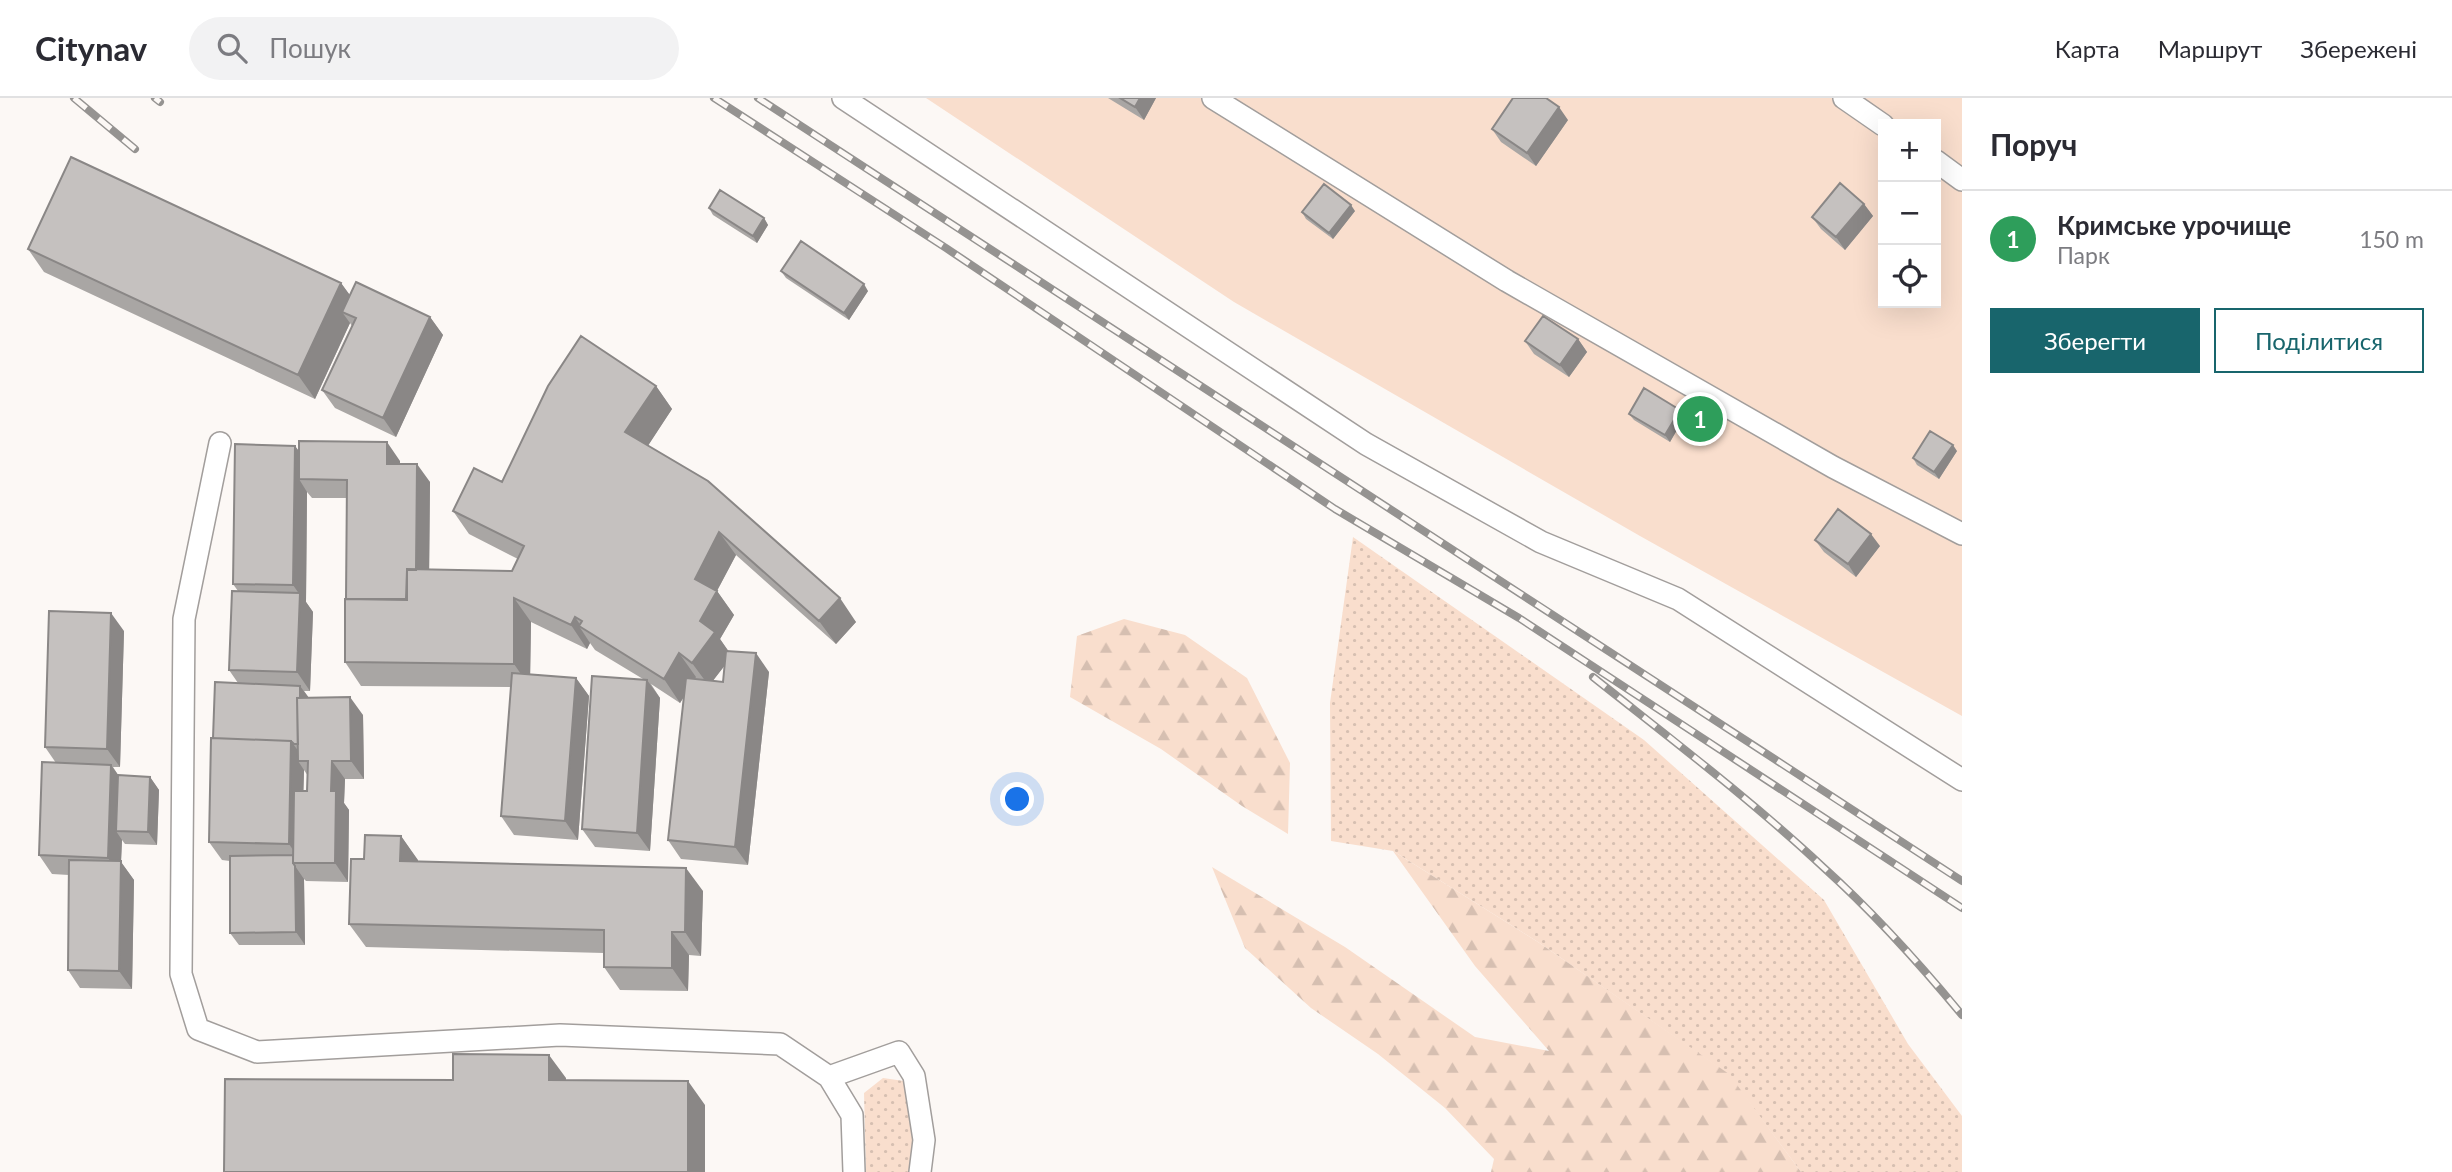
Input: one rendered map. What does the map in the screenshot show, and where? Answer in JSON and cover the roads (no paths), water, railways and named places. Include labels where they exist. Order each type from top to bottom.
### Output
[{"type":"lane","points":[[842,98],[1366,444],[1541,542],[1678,599],[1962,780]]},
{"type":"lane","points":[[1213,98],[1507,281],[1833,467],[1962,534]]},
{"type":"lane","points":[[1844,98],[1878,122]]},
{"type":"lane","points":[[1941,165],[1962,180]]},
{"type":"lane","points":[[220,443],[184,620],[181,974],[198,1029],[257,1052],[561,1035],[780,1044],[829,1077],[852,1115],[854,1172]]},
{"type":"lane","points":[[829,1077],[899,1052],[914,1076],[924,1140],[920,1172]]},
{"type":"railway","points":[[74,98],[135,149]]},
{"type":"railway","points":[[155,98],[160,102]]},
{"type":"railway","points":[[714,98],[946,248],[1335,509],[1519,618],[1962,908]]},
{"type":"railway","points":[[758,98],[1962,881]]},
{"type":"railway","points":[[1593,677],[1739,793],[1823,867],[1895,938],[1962,1015]]},
{"type":"place","name":"Кримське урочище","points":[[1700,419]]}]
